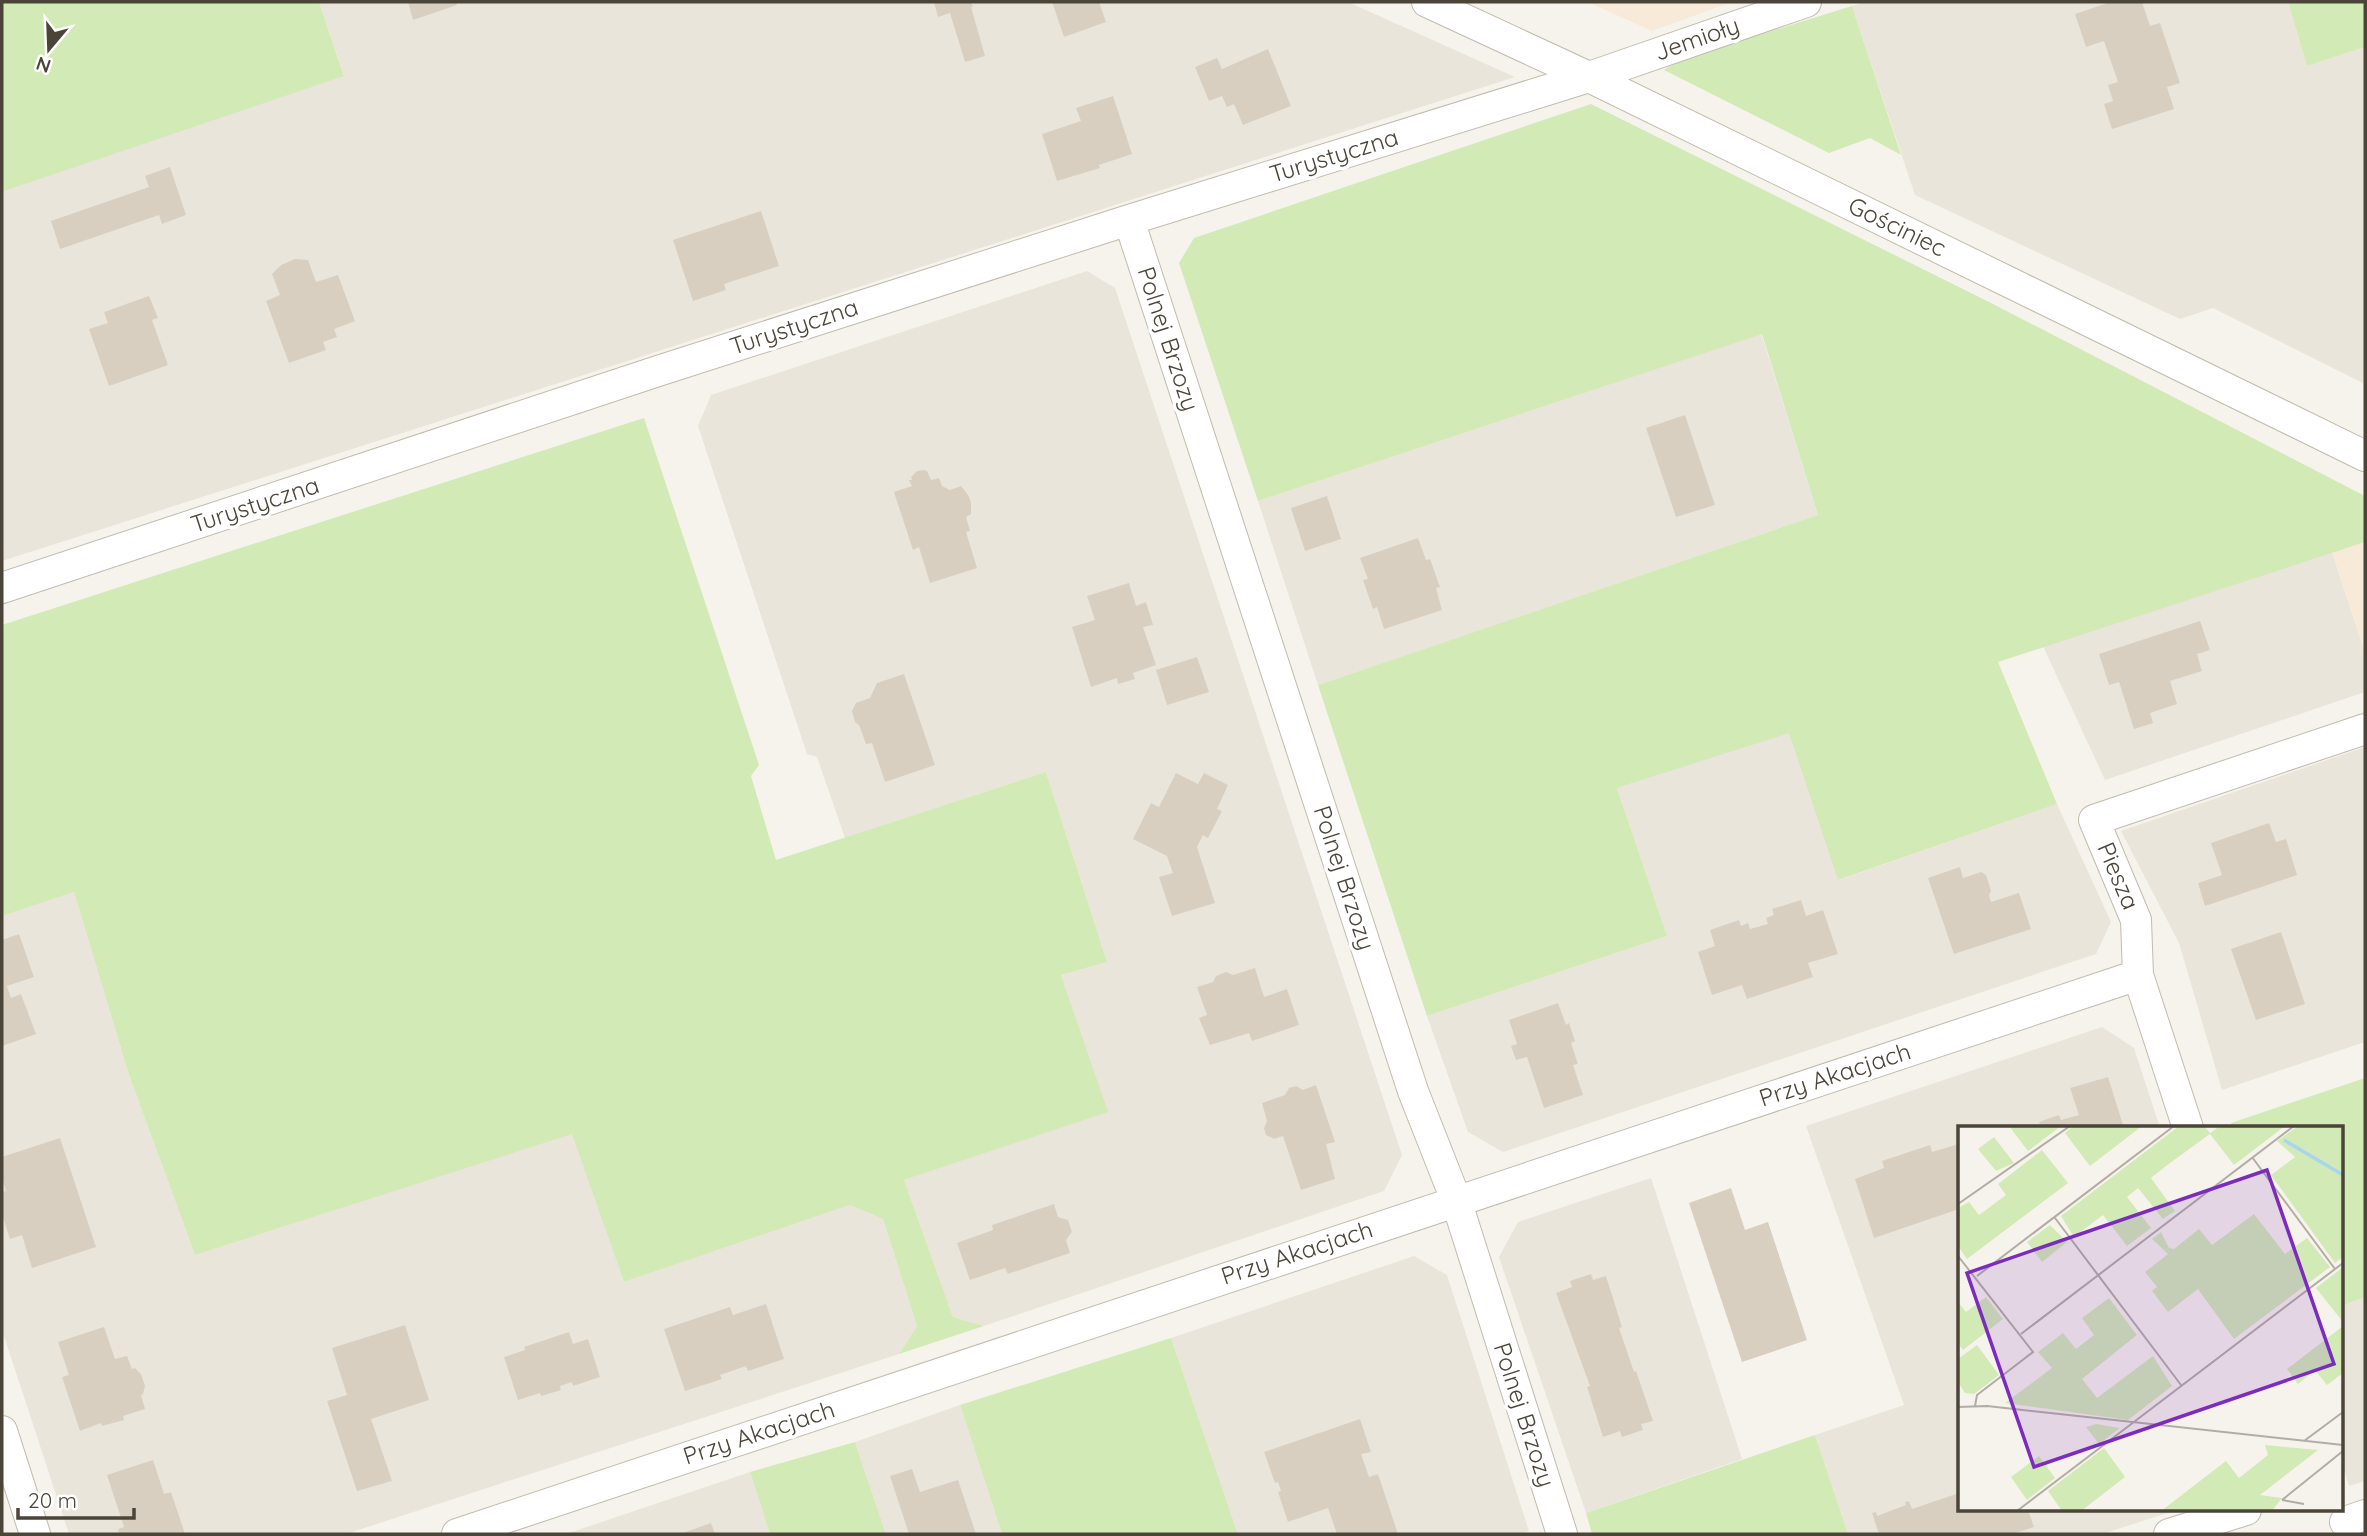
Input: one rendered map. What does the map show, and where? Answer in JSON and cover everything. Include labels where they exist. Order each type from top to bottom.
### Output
[{"type":"street","name":"Gościniec","points":[[1427,2],[1589,76],[2365,456]]},
{"type":"street","name":"Jemioły","points":[[1589,76],[1806,2]]},
{"type":"street","name":"Turystyczna","points":[[2,588],[657,371],[1589,76]]},
{"type":"street","name":"Polnej Brzozy","points":[[1129,220],[1413,1091],[1456,1200],[1562,1534]]},
{"type":"street","name":"Piesza","points":[[2187,1126],[2138,975],[2136,920],[2094,820],[2365,729]]},
{"type":"street","name":"Przy Akacjach","points":[[457,1534],[2138,975]]},
{"type":"street","points":[[2,1431],[35,1534]]},
{"type":"street","points":[[2169,1534],[2240,1512]]},
{"type":"shaded area","points":[[319,2],[1348,2],[1515,77],[2,561],[2,192],[344,75]]},
{"type":"shaded area","points":[[1587,2],[1732,2],[1652,31]]},
{"type":"shaded area","points":[[1865,2],[2288,2],[2307,66],[2365,47],[2365,384],[2213,308],[2180,319],[1915,195],[1852,6]]},
{"type":"shaded area","points":[[1087,271],[1115,288],[1402,1155],[1384,1191],[984,1326],[953,1317],[904,1180],[1107,1112],[1061,975],[1107,962],[1046,772],[845,838],[817,757],[807,754],[698,426],[711,395]]},
{"type":"shaded area","points":[[1761,333],[1818,515],[1318,685],[1258,501]]},
{"type":"shaded area","points":[[2365,542],[2365,653],[2332,552]]},
{"type":"shaded area","points":[[2332,552],[2365,653],[2365,692],[2105,780],[2043,646]]},
{"type":"shaded area","points":[[1789,732],[1839,880],[2057,804],[2111,922],[2096,954],[1503,1152],[1468,1132],[1427,1016],[1667,936],[1617,788]]},
{"type":"shaded area","points":[[2365,747],[2365,1042],[2222,1090],[2179,943],[2121,831]]},
{"type":"shaded area","points":[[74,892],[129,1075],[195,1255],[573,1133],[624,1282],[850,1205],[883,1219],[917,1326],[899,1354],[346,1534],[69,1534],[2,1330],[2,916]]},
{"type":"shaded area","points":[[2102,1027],[2134,1048],[2159,1126],[1958,1126],[1958,1512],[2171,1512],[2102,1534],[1848,1534],[1815,1435],[1904,1405],[1806,1126]]},
{"type":"shaded area","points":[[1651,1178],[1742,1459],[1586,1513],[1499,1257],[1518,1222]]},
{"type":"shaded area","points":[[1414,1256],[1447,1275],[1529,1531],[1520,1534],[1238,1534],[1171,1338]]},
{"type":"shaded area","points":[[2365,1297],[2365,1481],[2349,1486],[2342,1464],[2342,1306]]},
{"type":"shaded area","points":[[960,1405],[1002,1534],[886,1534],[855,1442]]},
{"type":"shaded area","points":[[750,1472],[770,1534],[566,1534]]},
{"type":"green space","points":[[2,2],[319,2],[344,76],[2,192]]},
{"type":"green space","points":[[2288,2],[2365,2],[2365,47],[2307,66]]},
{"type":"green space","points":[[1852,6],[1901,155],[1870,138],[1829,153],[1664,70],[1679,60]]},
{"type":"green space","points":[[1591,104],[1995,305],[2365,496],[2365,542],[1998,662],[2057,804],[1838,880],[1789,733],[1617,788],[1667,936],[1427,1016],[1318,685],[1818,515],[1762,334],[1258,501],[1179,263],[1194,238]]},
{"type":"green space","points":[[644,418],[759,765],[751,776],[776,860],[1046,772],[1107,962],[1061,975],[1108,1112],[904,1180],[953,1317],[984,1326],[899,1354],[917,1326],[883,1219],[850,1205],[624,1282],[572,1134],[195,1255],[129,1075],[74,892],[2,916],[2,625]]},
{"type":"green space","points":[[2365,1078],[2365,1297],[2342,1306],[2342,1126],[2232,1126],[2231,1123]]},
{"type":"green space","points":[[1171,1338],[1238,1534],[1002,1534],[960,1405]]},
{"type":"green space","points":[[1815,1435],[1848,1534],[1592,1534],[1586,1513]]},
{"type":"green space","points":[[855,1442],[886,1534],[770,1534],[750,1472]]},
{"type":"building","points":[[408,2],[456,2],[457,5],[413,20]]},
{"type":"building","points":[[934,2],[971,2],[985,56],[965,62],[950,13],[938,17]]},
{"type":"building","points":[[1052,2],[1099,2],[1106,22],[1064,37]]},
{"type":"building","points":[[2111,2],[2142,2],[2150,26],[2160,23],[2180,83],[2167,87],[2174,109],[2112,129],[2104,104],[2113,101],[2108,85],[2118,82],[2104,41],[2086,47],[2075,14]]},
{"type":"building","points":[[1268,49],[1291,106],[1243,125],[1234,104],[1227,107],[1222,96],[1209,101],[1195,67],[1217,58],[1222,69]]},
{"type":"building","points":[[1113,96],[1132,154],[1099,165],[1100,168],[1057,181],[1042,134],[1081,121],[1076,108]]},
{"type":"building","points":[[170,167],[186,215],[162,224],[159,215],[60,249],[51,221],[149,187],[145,176]]},
{"type":"building","points":[[761,211],[779,266],[724,284],[726,290],[693,301],[673,240]]},
{"type":"building","points":[[295,259],[308,260],[316,282],[338,275],[355,321],[334,329],[337,337],[323,342],[326,350],[289,363],[266,301],[280,295],[272,274],[281,265]]},
{"type":"building","points":[[149,296],[158,318],[152,320],[168,365],[109,386],[89,329],[108,323],[104,312]]},
{"type":"building","points":[[1685,415],[1715,505],[1676,517],[1646,428]]},
{"type":"building","points":[[924,470],[931,480],[939,478],[942,486],[950,490],[961,486],[968,495],[971,514],[966,517],[970,531],[966,532],[977,568],[930,583],[919,547],[913,550],[894,492],[912,486],[909,480],[912,480],[911,477],[917,471]]},
{"type":"building","points":[[1327,496],[1341,539],[1305,551],[1291,508]]},
{"type":"building","points":[[1418,538],[1426,560],[1430,559],[1440,587],[1436,588],[1442,610],[1384,629],[1377,607],[1373,609],[1363,580],[1368,579],[1360,558]]},
{"type":"building","points":[[1129,583],[1136,606],[1146,602],[1153,625],[1143,627],[1156,665],[1133,673],[1135,679],[1118,684],[1117,678],[1091,687],[1072,627],[1095,620],[1087,596]]},
{"type":"building","points":[[2200,621],[2210,650],[2197,654],[2202,671],[2170,681],[2177,704],[2150,713],[2153,723],[2134,729],[2119,682],[2109,685],[2099,654]]},
{"type":"building","points":[[1197,657],[1209,692],[1167,705],[1156,670]]},
{"type":"building","points":[[904,674],[935,765],[885,782],[872,743],[866,744],[852,711],[856,703],[870,698],[877,683]]},
{"type":"building","points":[[1176,773],[1198,784],[1204,773],[1228,785],[1217,809],[1222,811],[1208,838],[1203,835],[1197,847],[1215,903],[1172,916],[1159,877],[1173,873],[1167,856],[1133,839],[1151,803],[1159,807]]},
{"type":"building","points":[[2269,823],[2276,842],[2286,839],[2297,875],[2205,906],[2198,883],[2222,875],[2211,843]]},
{"type":"building","points":[[1960,867],[1963,878],[1981,872],[1986,875],[1991,902],[2019,893],[2031,929],[1954,954],[1928,878]]},
{"type":"building","points":[[1801,900],[1806,916],[1823,910],[1838,954],[1808,963],[1813,977],[1747,999],[1742,985],[1712,995],[1698,952],[1715,946],[1710,930],[1739,920],[1741,926],[1748,923],[1750,929],[1768,924],[1766,918],[1774,915],[1772,909]]},
{"type":"building","points":[[2281,932],[2305,1004],[2256,1020],[2231,949]]},
{"type":"building","points":[[19,934],[34,977],[7,986],[11,998],[21,994],[36,1034],[2,1046],[2,940]]},
{"type":"building","points":[[1255,968],[1264,997],[1287,989],[1299,1025],[1252,1041],[1249,1033],[1210,1045],[1199,1018],[1207,1015],[1197,987],[1213,982],[1216,976],[1226,972],[1233,975]]},
{"type":"building","points":[[1558,1003],[1575,1041],[1571,1043],[1578,1064],[1573,1065],[1583,1095],[1544,1108],[1527,1057],[1516,1060],[1511,1046],[1517,1044],[1509,1020]]},
{"type":"building","points":[[2108,1077],[2123,1126],[2040,1126],[2039,1122],[2059,1115],[2061,1120],[2079,1115],[2070,1088]]},
{"type":"building","points":[[1316,1085],[1335,1142],[1326,1144],[1335,1179],[1301,1190],[1283,1136],[1274,1139],[1266,1135],[1264,1128],[1267,1121],[1262,1103],[1285,1095],[1289,1088],[1296,1086],[1303,1090]]},
{"type":"building","points":[[60,1138],[96,1247],[32,1268],[22,1235],[10,1239],[2,1214],[2,1192],[6,1191],[2,1177],[2,1157]]},
{"type":"building","points":[[1958,1144],[1958,1209],[1874,1238],[1855,1179],[1884,1168],[1882,1161],[1930,1145],[1932,1152]]},
{"type":"building","points":[[1731,1188],[1745,1230],[1768,1222],[1807,1340],[1742,1362],[1689,1203]]},
{"type":"building","points":[[1054,1204],[1058,1217],[1068,1220],[1072,1232],[1066,1240],[1070,1253],[1008,1274],[1005,1268],[970,1280],[957,1243],[993,1230],[992,1225]]},
{"type":"building","points":[[1591,1274],[1593,1280],[1606,1276],[1622,1327],[1619,1328],[1653,1421],[1641,1424],[1643,1430],[1622,1437],[1620,1431],[1603,1437],[1587,1387],[1590,1386],[1556,1293],[1572,1287],[1570,1281]]},
{"type":"building","points":[[766,1304],[784,1359],[748,1371],[746,1366],[720,1375],[722,1379],[685,1391],[664,1329],[730,1307],[733,1315]]},
{"type":"building","points":[[405,1325],[429,1400],[371,1419],[392,1481],[357,1491],[327,1401],[347,1395],[332,1348]]},
{"type":"building","points":[[104,1327],[115,1359],[127,1356],[132,1369],[135,1368],[141,1374],[145,1386],[141,1395],[145,1409],[123,1416],[124,1420],[102,1426],[101,1423],[80,1431],[62,1377],[69,1375],[58,1342]]},
{"type":"building","points":[[569,1332],[573,1344],[588,1339],[600,1377],[573,1386],[572,1382],[560,1386],[561,1390],[518,1400],[504,1357],[525,1350],[524,1347]]},
{"type":"building","points":[[1360,1419],[1371,1452],[1361,1454],[1369,1477],[1378,1474],[1398,1534],[1337,1534],[1328,1508],[1288,1522],[1278,1492],[1281,1491],[1278,1482],[1275,1483],[1264,1452]]},
{"type":"building","points":[[153,1460],[164,1494],[171,1492],[185,1534],[119,1534],[118,1529],[124,1527],[107,1475]]},
{"type":"building","points":[[912,1469],[920,1492],[958,1480],[976,1534],[909,1534],[890,1476]]},
{"type":"building","points":[[1958,1493],[1958,1512],[2029,1512],[2034,1527],[2012,1534],[1879,1534],[1872,1513],[1876,1512],[1877,1516],[1906,1505],[1905,1502],[1909,1501],[1912,1509]]},
{"type":"building","points":[[711,1523],[715,1534],[680,1534]]}]
